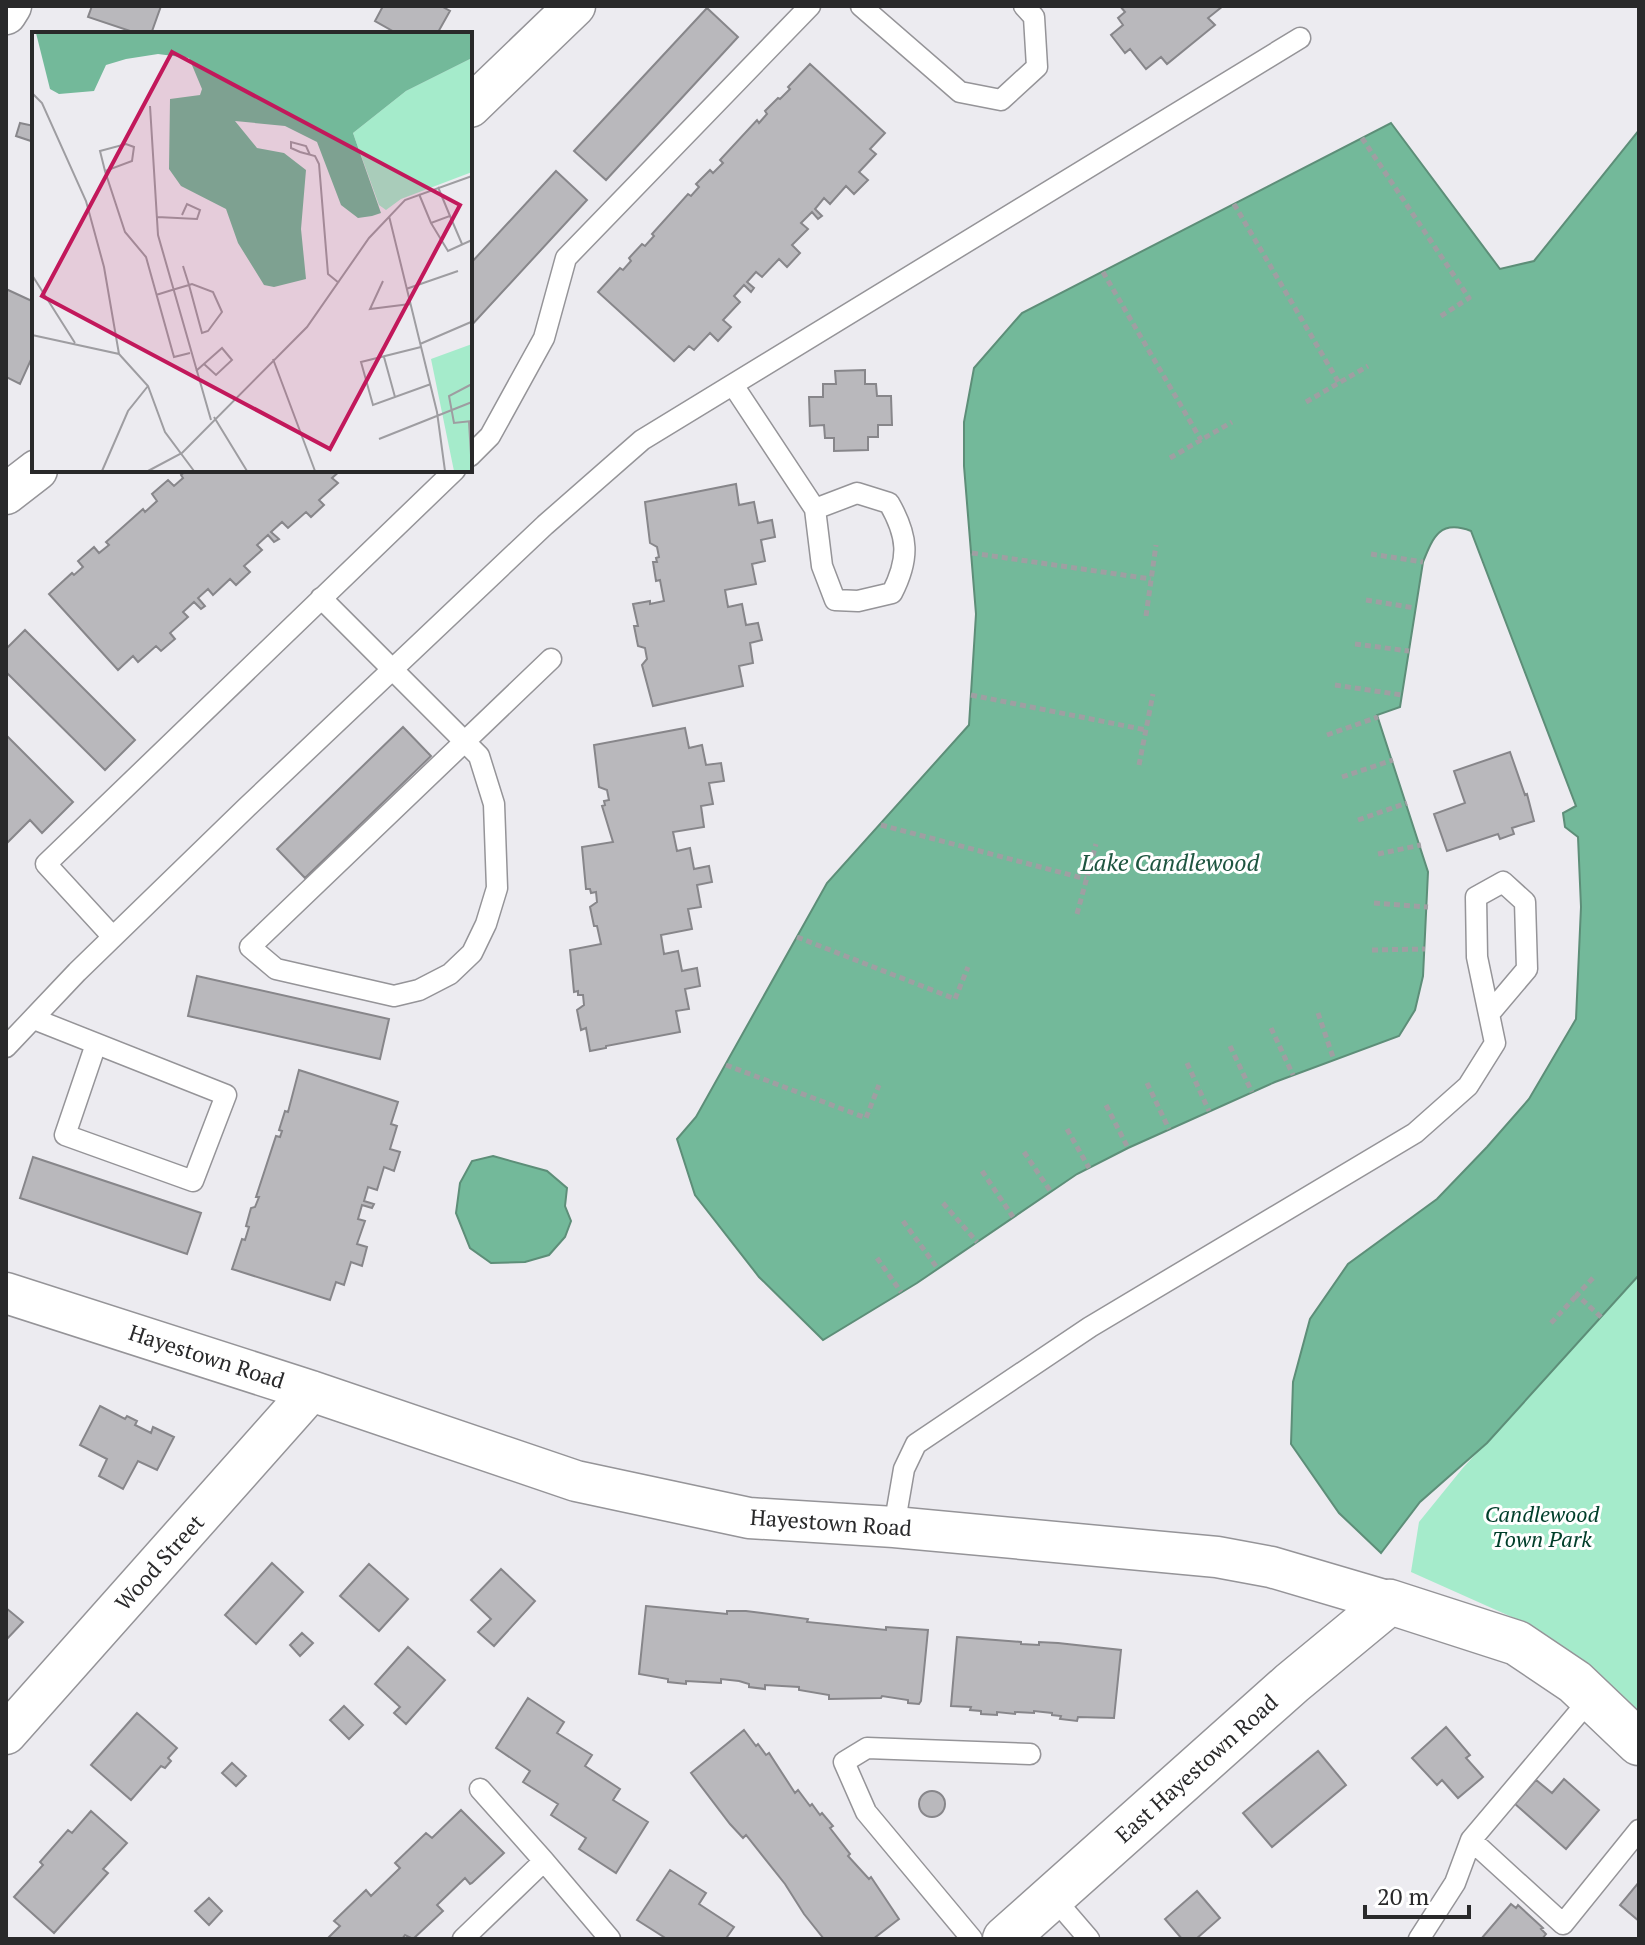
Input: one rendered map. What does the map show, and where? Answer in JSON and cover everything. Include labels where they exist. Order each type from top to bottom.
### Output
[{"type":"street","points":[[6,14],[11,6]]},
{"type":"street","points":[[472,105],[575,6]]},
{"type":"street","points":[[6,494],[34,472]]},
{"type":"street","name":"Hayestown Road","points":[[6,1293],[311,1391],[576,1481],[749,1518],[894,1527],[1217,1557],[1271,1567],[1517,1643],[1575,1682],[1639,1743]]},
{"type":"street","name":"Wood Street","points":[[6,1734],[311,1391]]},
{"type":"street","name":"East Hayestown Road","points":[[1005,1939],[1292,1683],[1390,1602]]},
{"type":"lane","points":[[472,454],[490,436],[544,338],[566,258],[810,6]]},
{"type":"lane","points":[[861,6],[960,92],[1001,100],[1037,67],[1034,17],[1024,6]]},
{"type":"lane","points":[[6,1047],[113,937],[392,670],[545,525],[642,440],[1300,38]]},
{"type":"lane","points":[[733,385],[815,509],[822,566],[835,600],[858,601],[892,593],[903,571],[903,528],[889,503],[857,493],[815,509]]},
{"type":"lane","points":[[113,937],[46,864],[453,472]]},
{"type":"lane","points":[[321,598],[392,670],[464,742],[479,756],[494,804],[497,888],[486,924],[472,953],[450,974],[419,990],[394,996],[276,969],[250,947],[464,742],[551,659]]},
{"type":"lane","points":[[894,1527],[904,1469],[916,1444],[1090,1327],[1415,1133],[1468,1086],[1495,1043],[1477,957],[1476,897],[1503,882],[1525,902],[1527,969],[1489,1014]]},
{"type":"lane","points":[[34,1019],[226,1095],[193,1181],[65,1135],[96,1044]]},
{"type":"lane","points":[[1419,1939],[1455,1883],[1471,1840],[1591,1698]]},
{"type":"lane","points":[[972,1939],[866,1812],[844,1762],[867,1748],[1030,1754]]},
{"type":"lane","points":[[480,1789],[610,1939]]},
{"type":"lane","points":[[1471,1840],[1560,1932],[1639,1830]]},
{"type":"lane","points":[[463,1939],[544,1861]]},
{"type":"lane","points":[[1052,1896],[1089,1939]]},
{"type":"path","points":[[1362,138],[1469,298],[1438,318]]},
{"type":"path","points":[[1234,204],[1339,383]]},
{"type":"path","points":[[1103,272],[1201,440]]},
{"type":"path","points":[[1306,402],[1368,366]]},
{"type":"path","points":[[1170,458],[1232,422]]},
{"type":"path","points":[[1146,616],[1156,545]]},
{"type":"path","points":[[972,553],[1151,579]]},
{"type":"path","points":[[1371,554],[1423,562]]},
{"type":"path","points":[[1366,600],[1415,608]]},
{"type":"path","points":[[1355,644],[1409,651]]},
{"type":"path","points":[[1335,685],[1402,695]]},
{"type":"path","points":[[1139,765],[1153,694]]},
{"type":"path","points":[[971,695],[1146,730]]},
{"type":"path","points":[[1327,735],[1378,717]]},
{"type":"path","points":[[1342,777],[1393,760]]},
{"type":"path","points":[[1358,820],[1407,803]]},
{"type":"path","points":[[881,825],[1086,879]]},
{"type":"path","points":[[1077,914],[1096,844]]},
{"type":"path","points":[[1378,854],[1421,845]]},
{"type":"path","points":[[1374,903],[1428,907]]},
{"type":"path","points":[[797,937],[955,999],[968,967]]},
{"type":"path","points":[[1372,950],[1425,949]]},
{"type":"path","points":[[1318,1013],[1334,1060]]},
{"type":"path","points":[[1271,1028],[1293,1075]]},
{"type":"path","points":[[1230,1046],[1252,1092]]},
{"type":"path","points":[[1187,1063],[1209,1111]]},
{"type":"path","points":[[726,1065],[866,1118],[879,1085]]},
{"type":"path","points":[[1147,1083],[1169,1129]]},
{"type":"path","points":[[1106,1105],[1128,1148]]},
{"type":"path","points":[[1067,1129],[1089,1168]]},
{"type":"path","points":[[1024,1152],[1051,1192]]},
{"type":"path","points":[[982,1171],[1013,1217]]},
{"type":"path","points":[[943,1203],[977,1242]]},
{"type":"path","points":[[903,1221],[938,1269]]},
{"type":"path","points":[[877,1258],[901,1292]]},
{"type":"path","points":[[1551,1323],[1593,1278]]},
{"type":"path","points":[[1577,1295],[1601,1317]]},
{"type":"green space","name":"Candlewood Town Park","points":[[1639,1275],[1639,1715],[1514,1618],[1411,1572],[1419,1522],[1462,1469]]},
{"type":"water","name":"Lake Candlewood","points":[[1391,123],[1500,269],[1534,261],[1639,130],[1639,1275],[1487,1443],[1420,1502],[1381,1553],[1339,1513],[1291,1444],[1293,1382],[1310,1319],[1348,1264],[1437,1199],[1487,1147],[1529,1099],[1576,1019],[1581,907],[1578,837],[1565,827],[1563,813],[1576,806],[1471,531],[1452,527],[1445,529],[1430,545],[1423,562],[1400,707],[1377,715],[1428,872],[1423,976],[1415,1010],[1399,1036],[1275,1082],[1077,1174],[917,1283],[823,1340],[759,1277],[695,1195],[677,1139],[696,1117],[827,883],[969,725],[976,614],[964,466],[964,422],[974,368],[1022,313]]},
{"type":"water","points":[[493,1156],[547,1171],[567,1188],[565,1206],[571,1221],[565,1237],[549,1255],[525,1262],[491,1263],[470,1248],[456,1213],[460,1183],[472,1161]]},
{"type":"building","points":[[92,6],[161,6],[152,32],[133,32],[88,17]]},
{"type":"building","points":[[383,6],[441,6],[450,11],[438,32],[394,32],[375,21]]},
{"type":"building","points":[[1120,6],[1223,6],[1208,18],[1215,25],[1167,64],[1161,57],[1146,69],[1130,49],[1125,53],[1111,35],[1123,25],[1118,18],[1125,12]]},
{"type":"building","points":[[707,8],[738,37],[606,180],[574,151]]},
{"type":"building","points":[[810,64],[885,133],[870,149],[876,154],[859,172],[868,180],[854,194],[846,186],[830,204],[824,198],[815,209],[822,216],[818,219],[812,212],[801,223],[808,229],[792,245],[800,253],[787,267],[779,259],[762,277],[756,272],[747,282],[754,288],[751,292],[744,285],[734,296],[740,302],[723,320],[731,327],[718,341],[710,333],[694,350],[689,346],[674,361],[598,292],[620,268],[623,270],[631,261],[629,258],[642,244],[645,246],[688,194],[691,196],[699,187],[696,184],[710,170],[713,173],[723,163],[720,160],[757,120],[759,123],[767,114],[765,111],[790,89],[788,87]]},
{"type":"building","points":[[20,123],[32,126],[32,141],[16,136]]},
{"type":"building","points":[[556,171],[587,200],[472,325],[472,262]]},
{"type":"building","points":[[6,289],[32,301],[32,357],[20,384],[6,377]]},
{"type":"building","points":[[865,370],[865,384],[876,384],[877,396],[891,396],[892,425],[878,425],[878,437],[868,437],[868,450],[834,451],[834,438],[825,438],[824,425],[810,426],[809,397],[823,397],[823,384],[836,384],[835,371]]},
{"type":"building","points":[[185,472],[339,472],[332,478],[338,483],[319,500],[324,505],[311,517],[306,512],[288,528],[282,522],[271,532],[279,539],[274,542],[268,535],[257,545],[262,550],[244,566],[250,572],[236,585],[230,579],[213,595],[208,589],[198,598],[205,606],[201,609],[194,602],[183,612],[188,617],[170,633],[175,639],[161,651],[156,646],[138,662],[133,656],[118,670],[49,594],[83,567],[78,561],[94,547],[99,553],[109,545],[106,542],[143,509],[145,512],[157,501],[152,494],[168,480],[174,486],[183,478],[181,475]]},
{"type":"building","points":[[736,484],[739,505],[754,502],[758,523],[772,520],[775,537],[761,540],[765,561],[752,564],[756,584],[725,590],[728,607],[742,604],[746,625],[758,623],[762,640],[750,643],[753,663],[739,666],[743,686],[653,706],[642,665],[647,659],[645,648],[638,646],[633,604],[664,601],[660,580],[656,581],[653,562],[657,562],[656,558],[659,557],[657,547],[650,543],[645,502]]},
{"type":"building","points":[[25,630],[135,740],[105,770],[6,672],[6,649]]},
{"type":"building","points":[[403,727],[431,756],[305,878],[277,849]]},
{"type":"building","points":[[685,728],[689,748],[702,745],[706,765],[721,763],[724,781],[709,783],[713,804],[701,806],[704,827],[673,832],[677,851],[690,848],[694,869],[709,866],[712,882],[697,885],[701,907],[688,909],[692,929],[661,935],[664,954],[678,951],[682,971],[697,968],[700,986],[685,989],[689,1009],[676,1011],[680,1032],[590,1051],[586,1028],[581,1030],[577,1010],[584,1005],[583,995],[574,992],[570,950],[601,944],[590,907],[597,902],[596,892],[586,889],[582,847],[613,842],[602,806],[605,805],[604,801],[609,800],[607,790],[599,787],[594,745]]},
{"type":"building","points":[[6,735],[73,802],[42,833],[30,820],[6,844]]},
{"type":"building","points":[[1510,752],[1534,821],[1512,828],[1514,834],[1500,839],[1498,834],[1447,851],[1434,814],[1465,803],[1454,771]]},
{"type":"building","points":[[197,976],[389,1019],[380,1059],[188,1016]]},
{"type":"building","points":[[299,1070],[398,1102],[391,1124],[397,1126],[390,1149],[400,1152],[394,1171],[384,1167],[377,1190],[368,1187],[364,1201],[374,1204],[372,1208],[362,1205],[358,1219],[365,1221],[357,1244],[367,1247],[362,1266],[351,1262],[344,1285],[336,1282],[330,1300],[232,1269],[242,1239],[245,1240],[251,1208],[255,1207],[259,1197],[256,1197],[276,1136],[280,1137],[282,1131],[279,1130],[285,1111],[288,1112]]},
{"type":"building","points":[[33,1157],[201,1213],[187,1254],[20,1198]]},
{"type":"building","points":[[100,1406],[125,1419],[127,1416],[137,1421],[135,1425],[151,1433],[153,1427],[174,1437],[157,1470],[138,1461],[123,1489],[99,1476],[107,1459],[80,1445]]},
{"type":"building","points":[[272,1563],[303,1592],[256,1644],[225,1615]]},
{"type":"building","points":[[369,1564],[408,1599],[379,1631],[340,1596]]},
{"type":"building","points":[[501,1569],[535,1601],[494,1646],[478,1632],[491,1619],[471,1600]]},
{"type":"building","points":[[646,1606],[727,1614],[727,1611],[746,1611],[808,1619],[807,1622],[886,1630],[886,1627],[928,1630],[921,1701],[919,1704],[908,1703],[908,1700],[882,1696],[829,1699],[829,1695],[799,1690],[799,1687],[765,1685],[765,1689],[721,1679],[721,1683],[686,1681],[686,1684],[639,1674]]},
{"type":"building","points":[[6,1608],[23,1622],[6,1640]]},
{"type":"building","points":[[302,1633],[313,1643],[300,1656],[290,1645]]},
{"type":"building","points":[[957,1637],[1121,1650],[1114,1718],[1078,1717],[1077,1721],[1034,1711],[981,1714],[981,1711],[970,1710],[971,1707],[951,1706]]},
{"type":"building","points":[[408,1647],[445,1680],[406,1724],[394,1713],[400,1707],[375,1684]]},
{"type":"building","points":[[528,1698],[564,1722],[557,1733],[592,1755],[585,1766],[620,1789],[613,1800],[648,1822],[616,1873],[579,1849],[586,1838],[551,1815],[558,1804],[523,1782],[530,1771],[496,1748]]},
{"type":"building","points":[[344,1706],[363,1725],[349,1739],[330,1720]]},
{"type":"building","points":[[137,1713],[177,1748],[168,1758],[171,1761],[165,1768],[161,1766],[131,1800],[91,1765]]},
{"type":"building","points":[[1446,1727],[1470,1755],[1466,1758],[1483,1777],[1458,1798],[1442,1780],[1437,1785],[1412,1758]]},
{"type":"building","points":[[744,1730],[756,1746],[758,1744],[766,1755],[769,1753],[795,1793],[798,1790],[810,1806],[812,1804],[833,1826],[830,1828],[850,1854],[848,1856],[869,1879],[871,1877],[899,1919],[873,1939],[824,1939],[746,1835],[743,1838],[730,1824],[691,1773]]},
{"type":"building","points":[[1318,1751],[1346,1785],[1272,1847],[1243,1813]]},
{"type":"building","points":[[232,1763],[246,1776],[236,1786],[222,1773]]},
{"type":"building","points":[[1564,1779],[1599,1810],[1566,1849],[1515,1804],[1536,1780],[1552,1793]]},
{"type":"building","points":[[932,1791],[942,1794],[945,1804],[942,1814],[932,1817],[922,1814],[919,1804],[922,1794]]},
{"type":"building","points":[[461,1810],[504,1853],[472,1883],[465,1878],[437,1905],[443,1911],[413,1939],[405,1935],[402,1939],[327,1939],[340,1926],[334,1921],[366,1890],[371,1896],[400,1868],[395,1863],[426,1833],[432,1838]]},
{"type":"building","points":[[91,1811],[127,1843],[103,1869],[108,1873],[54,1933],[14,1897],[43,1865],[40,1862],[68,1830],[72,1833]]},
{"type":"building","points":[[670,1870],[706,1893],[699,1904],[734,1927],[727,1937],[730,1939],[667,1939],[637,1920]]},
{"type":"building","points":[[1639,1882],[1639,1921],[1620,1905]]},
{"type":"building","points":[[1197,1891],[1220,1918],[1196,1939],[1182,1939],[1165,1919]]},
{"type":"building","points":[[209,1898],[222,1911],[209,1925],[195,1911]]},
{"type":"building","points":[[1511,1904],[1516,1908],[1518,1905],[1543,1928],[1546,1934],[1542,1939],[1481,1939]]}]
